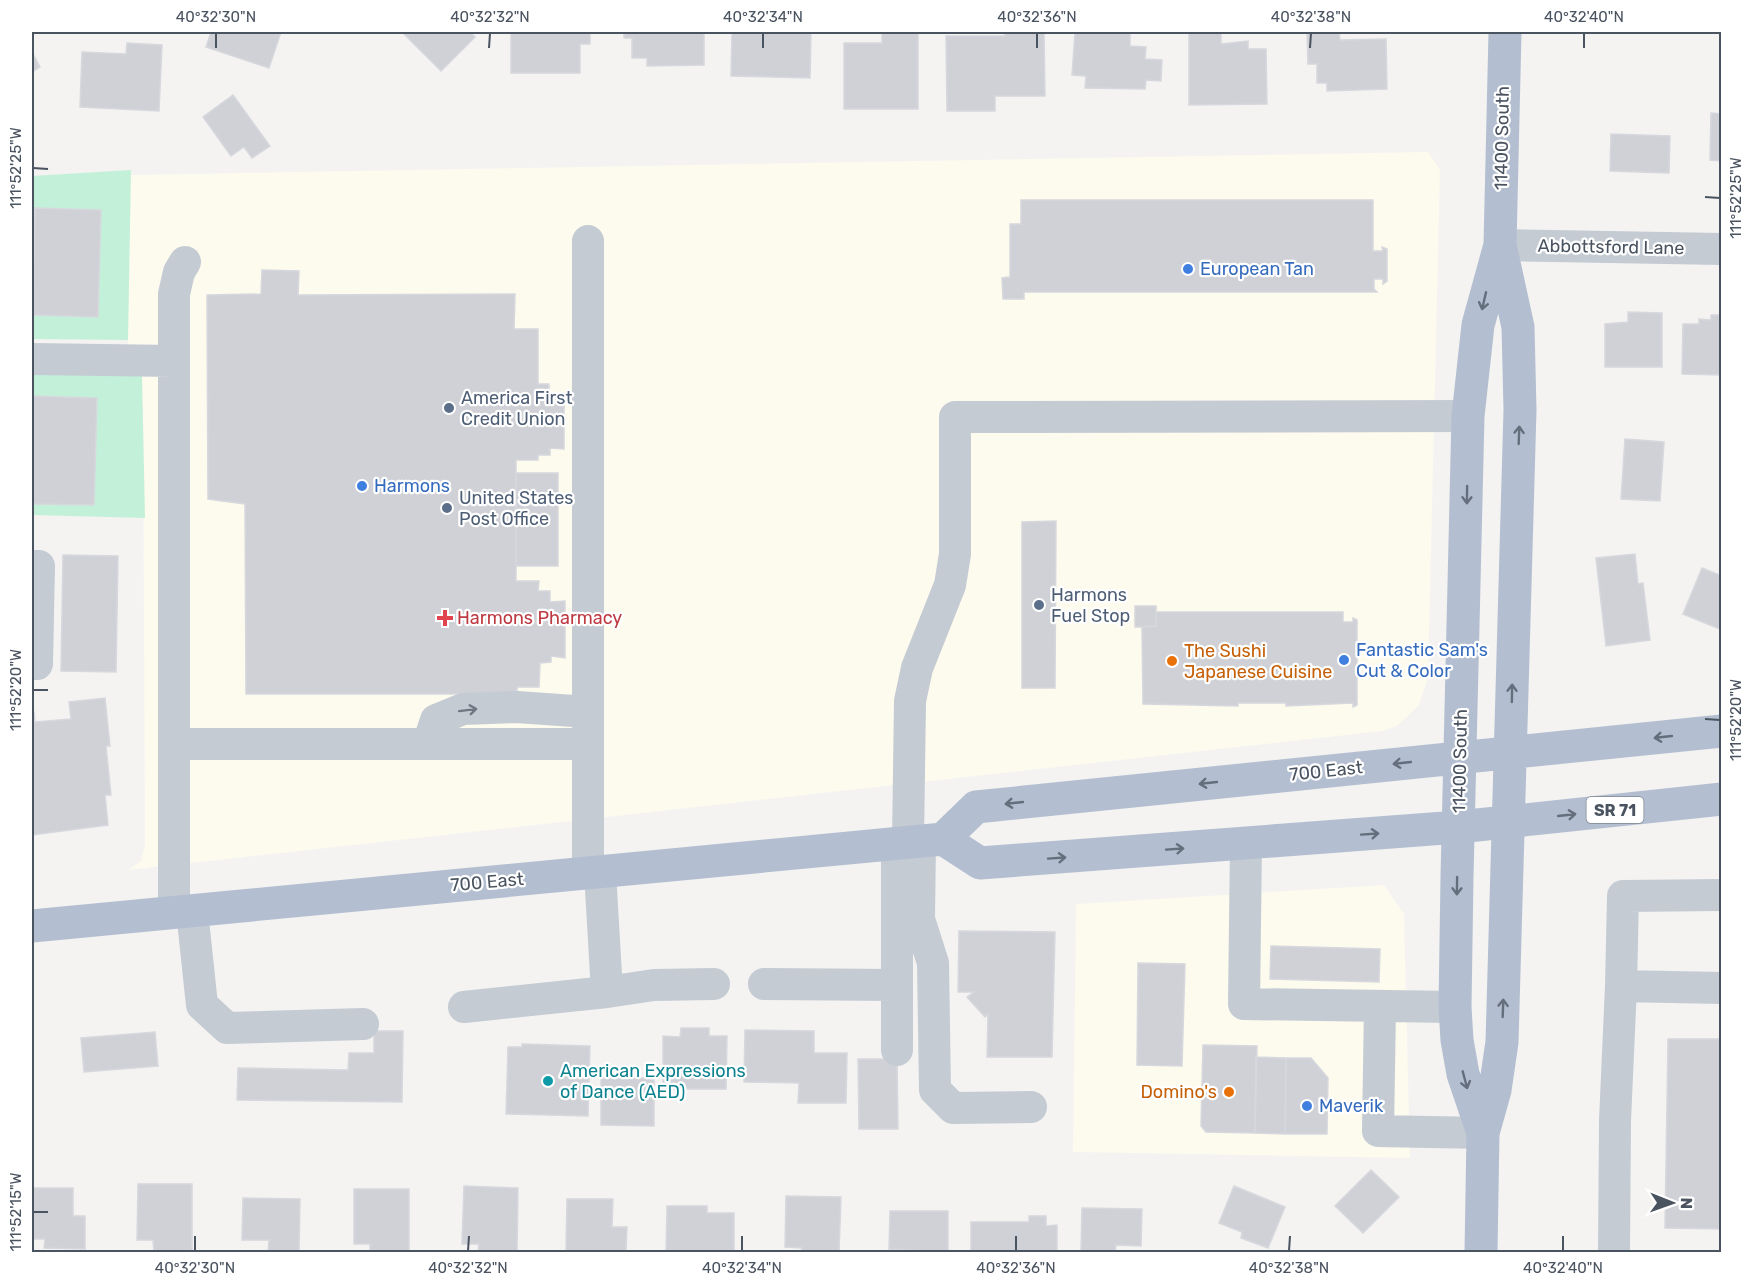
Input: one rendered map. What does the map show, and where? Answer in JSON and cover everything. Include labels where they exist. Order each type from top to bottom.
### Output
[{"type":"main road","name":"11400 South","points":[[1481,1252],[1483,1133],[1495,1090],[1502,1042],[1521,369],[1518,327],[1500,245],[1505,32]]},
{"type":"main road","name":"11400 South","points":[[1483,1133],[1463,1074],[1455,1007],[1458,827],[1468,416],[1478,325],[1500,245]]},
{"type":"main road","name":"700 East","points":[[32,926],[917,842],[976,807],[1722,731]]},
{"type":"main road","name":"SR 71","points":[[917,842],[980,863],[1458,827],[1722,799]]},
{"type":"street","points":[[588,241],[588,744],[594,872],[607,992]]},
{"type":"street","name":"Abbottsford Lane","points":[[1500,245],[1722,249]]},
{"type":"street","points":[[185,262],[176,283],[174,361],[174,744],[183,911],[202,1005],[227,1028],[363,1024]]},
{"type":"street","points":[[32,359],[174,361]]},
{"type":"street","points":[[1031,1107],[952,1108],[935,1090],[933,963],[919,919],[910,701],[917,668],[944,603],[954,562],[955,417],[1468,416]]},
{"type":"street","points":[[32,566],[39,566],[37,664],[32,664]]},
{"type":"street","points":[[428,744],[436,720],[463,709],[517,707],[588,712]]},
{"type":"street","points":[[174,744],[588,744]]},
{"type":"street","points":[[897,1050],[896,985],[917,842]]},
{"type":"street","points":[[1246,843],[1244,1004],[1455,1007]]},
{"type":"street","points":[[1614,1252],[1615,1121],[1623,896],[1722,895]]},
{"type":"street","points":[[464,1007],[654,985],[714,984]]},
{"type":"street","points":[[764,984],[896,985]]},
{"type":"street","points":[[1621,986],[1722,988]]},
{"type":"street","points":[[1380,1006],[1378,1131],[1483,1133]]},
{"type":"shaded area","points":[[1428,152],[1440,170],[1428,678],[1419,705],[1397,726],[1382,731],[128,870],[141,861],[145,844],[143,405],[127,404],[130,175]]},
{"type":"shaded area","points":[[1384,885],[1404,914],[1410,1158],[1073,1152],[1076,904]]},
{"type":"green space","points":[[131,170],[128,340],[32,339],[32,287],[33,315],[98,317],[101,210],[35,208],[34,238],[32,238],[32,176]]},
{"type":"green space","points":[[32,375],[142,375],[145,518],[32,515],[32,504],[94,505],[97,398],[32,396]]},
{"type":"building","points":[[211,32],[281,32],[269,68],[206,47]]},
{"type":"building","points":[[402,32],[470,32],[475,37],[441,71]]},
{"type":"building","points":[[511,32],[590,32],[590,44],[580,44],[580,73],[511,73]]},
{"type":"building","points":[[624,32],[704,32],[704,65],[647,66],[647,58],[632,58],[632,38],[624,38]]},
{"type":"building","points":[[732,32],[811,32],[810,78],[731,76]]},
{"type":"building","points":[[882,32],[918,32],[918,109],[844,109],[844,43],[882,43]]},
{"type":"building","points":[[1005,32],[1044,32],[1045,96],[995,96],[995,111],[947,111],[946,36],[1005,36]]},
{"type":"building","points":[[1075,32],[1130,32],[1130,46],[1146,47],[1145,59],[1162,60],[1161,81],[1146,80],[1145,89],[1085,88],[1086,76],[1072,75]]},
{"type":"building","points":[[1189,32],[1221,32],[1221,44],[1248,41],[1248,49],[1266,49],[1267,104],[1189,105]]},
{"type":"building","points":[[1307,32],[1339,32],[1340,40],[1386,39],[1387,89],[1327,91],[1327,83],[1317,83],[1317,64],[1308,64]]},
{"type":"building","points":[[127,43],[162,45],[159,111],[80,107],[82,52],[126,54]]},
{"type":"building","points":[[32,52],[40,67],[32,72]]},
{"type":"building","points":[[233,95],[270,146],[252,158],[244,147],[231,156],[203,117]]},
{"type":"building","points":[[1711,113],[1722,114],[1722,161],[1710,160]]},
{"type":"building","points":[[1611,134],[1670,136],[1669,173],[1610,171]]},
{"type":"building","points":[[1021,200],[1373,200],[1373,251],[1383,251],[1382,247],[1387,249],[1387,281],[1383,284],[1383,279],[1374,279],[1374,289],[1377,292],[1024,292],[1024,299],[1003,299],[1002,278],[1010,277],[1010,224],[1021,224]]},
{"type":"building","points":[[35,208],[101,210],[98,317],[33,315]]},
{"type":"building","name":"Harmons","points":[[262,270],[299,271],[298,295],[515,294],[514,329],[538,329],[538,384],[549,384],[549,395],[564,393],[564,449],[550,448],[550,455],[538,455],[538,460],[516,460],[516,581],[539,581],[538,591],[550,591],[550,602],[565,601],[565,658],[551,656],[551,662],[540,663],[539,687],[517,687],[517,694],[246,694],[245,504],[208,499],[207,295],[261,294]]},
{"type":"building","points":[[1628,312],[1662,313],[1662,367],[1605,367],[1605,324],[1628,322]]},
{"type":"building","points":[[1711,315],[1722,315],[1722,375],[1682,374],[1683,324],[1699,324],[1699,319],[1711,320]]},
{"type":"building","points":[[32,396],[97,398],[94,505],[32,504]]},
{"type":"building","points":[[1625,439],[1664,442],[1660,501],[1621,499]]},
{"type":"building","points":[[516,473],[558,473],[558,566],[516,566]]},
{"type":"building","name":"Harmons Fuel Stop","points":[[1056,521],[1055,688],[1022,688],[1022,522]]},
{"type":"building","points":[[1635,554],[1638,584],[1643,583],[1650,640],[1606,646],[1596,558]]},
{"type":"building","points":[[63,555],[118,556],[116,672],[61,671]]},
{"type":"building","points":[[1702,568],[1722,576],[1722,630],[1683,614]]},
{"type":"building","points":[[1135,606],[1156,606],[1156,626],[1135,627]]},
{"type":"building","points":[[1156,612],[1343,612],[1343,622],[1353,622],[1353,618],[1357,620],[1357,705],[1353,707],[1353,703],[1286,706],[1286,703],[1238,703],[1238,706],[1143,704],[1142,627],[1156,626]]},
{"type":"building","points":[[105,698],[110,746],[106,746],[111,795],[105,795],[108,825],[32,835],[32,712],[34,712],[35,722],[71,719],[69,702]]},
{"type":"building","points":[[959,931],[1055,932],[1052,1057],[987,1057],[988,1014],[985,1017],[967,997],[974,992],[958,992]]},
{"type":"building","points":[[1271,946],[1380,949],[1379,982],[1270,979]]},
{"type":"building","points":[[1138,963],[1185,964],[1182,1066],[1137,1065]]},
{"type":"building","points":[[681,1028],[709,1028],[709,1036],[727,1036],[726,1089],[663,1089],[663,1036],[680,1037]]},
{"type":"building","points":[[745,1030],[814,1031],[814,1053],[847,1053],[846,1103],[798,1103],[799,1083],[744,1082]]},
{"type":"building","points":[[374,1031],[403,1031],[402,1102],[237,1100],[238,1068],[348,1070],[349,1053],[374,1053]]},
{"type":"building","points":[[155,1032],[158,1066],[84,1072],[81,1038]]},
{"type":"building","points":[[1668,1039],[1722,1039],[1722,1229],[1665,1228]]},
{"type":"building","name":"American Expressions of Dance (AED)","points":[[522,1044],[590,1046],[588,1116],[506,1114],[508,1047],[522,1047]]},
{"type":"building","name":"Domino's","points":[[1203,1045],[1257,1046],[1255,1133],[1206,1132],[1201,1126]]},
{"type":"building","points":[[1256,1057],[1286,1058],[1285,1134],[1255,1133]]},
{"type":"building","name":"Maverik","points":[[1286,1058],[1311,1058],[1328,1078],[1327,1134],[1285,1134]]},
{"type":"building","points":[[858,1059],[897,1059],[898,1129],[859,1129]]},
{"type":"building","points":[[601,1078],[654,1078],[654,1126],[601,1125]]},
{"type":"building","points":[[1371,1170],[1399,1197],[1363,1233],[1335,1206]]},
{"type":"building","points":[[138,1184],[192,1184],[192,1252],[154,1252],[153,1240],[137,1240]]},
{"type":"building","points":[[464,1186],[518,1188],[517,1252],[478,1252],[479,1244],[462,1244]]},
{"type":"building","points":[[1234,1186],[1285,1207],[1268,1248],[1241,1238],[1242,1232],[1219,1223]]},
{"type":"building","points":[[32,1188],[73,1188],[73,1216],[85,1216],[85,1249],[44,1248],[45,1239],[32,1239]]},
{"type":"building","points":[[354,1189],[409,1189],[409,1252],[370,1252],[370,1244],[354,1244]]},
{"type":"building","points":[[786,1196],[841,1197],[839,1252],[802,1252],[802,1248],[785,1247]]},
{"type":"building","points":[[243,1198],[300,1199],[299,1252],[268,1252],[269,1240],[242,1240]]},
{"type":"building","points":[[567,1199],[613,1199],[612,1227],[627,1227],[626,1251],[566,1251]]},
{"type":"building","points":[[667,1206],[707,1206],[707,1213],[734,1213],[734,1252],[666,1252]]},
{"type":"building","points":[[1082,1208],[1142,1209],[1141,1246],[1116,1245],[1115,1252],[1081,1252]]},
{"type":"building","points":[[890,1211],[948,1211],[948,1252],[889,1249]]},
{"type":"building","points":[[1029,1216],[1046,1216],[1046,1226],[1057,1225],[1057,1252],[971,1252],[971,1222],[1029,1222]]},
{"type":"place","name":"European Tan","points":[[1188,269]]},
{"type":"place","name":"America First Credit Union","points":[[449,408]]},
{"type":"place","name":"Harmons","points":[[362,486]]},
{"type":"place","name":"United States Post Office","points":[[447,508]]},
{"type":"place","name":"Harmons Fuel Stop","points":[[1039,605]]},
{"type":"place","name":"Harmons Pharmacy","points":[[445,618]]},
{"type":"place","name":"Fantastic Sam's Cut & Color","points":[[1344,660]]},
{"type":"place","name":"The Sushi Japanese Cuisine","points":[[1172,661]]},
{"type":"place","name":"American Expressions of Dance (AED)","points":[[548,1081]]},
{"type":"place","name":"Domino's","points":[[1229,1092]]},
{"type":"place","name":"Maverik","points":[[1307,1106]]}]
